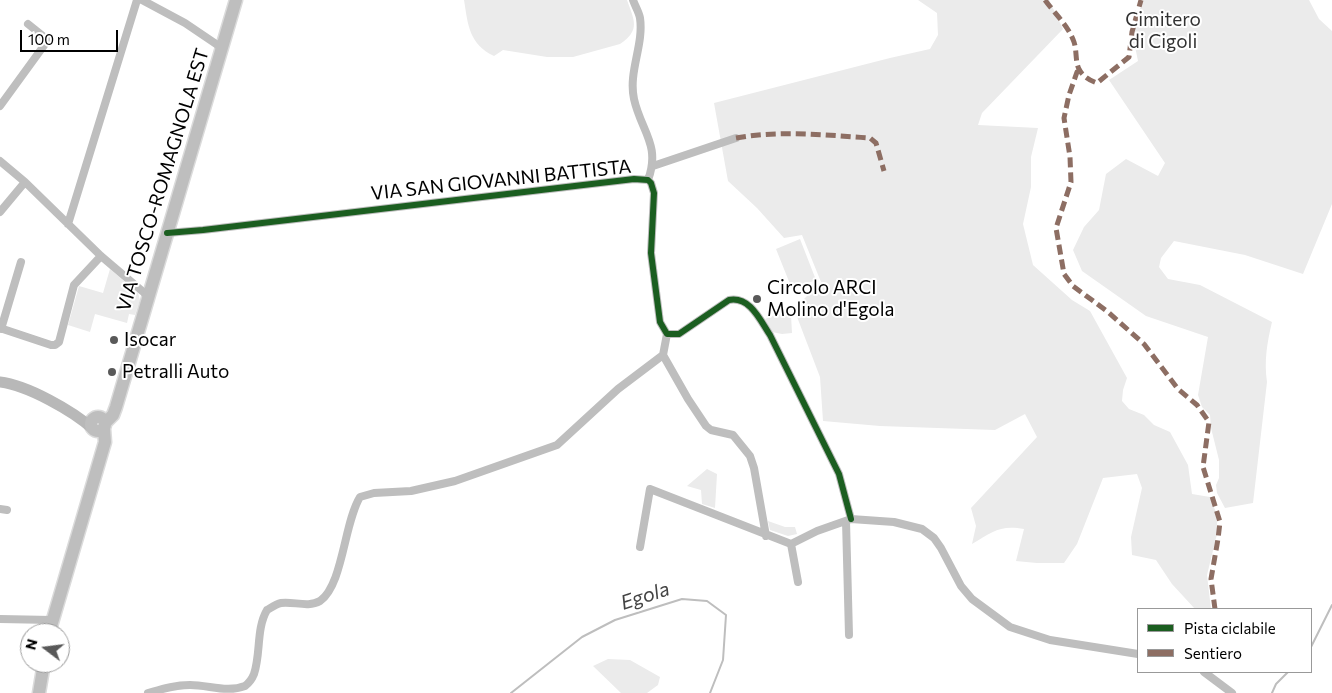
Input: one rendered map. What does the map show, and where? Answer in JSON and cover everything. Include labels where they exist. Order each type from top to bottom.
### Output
[{"type":"main road","name":"VIA TOSCO-ROMAGNOLA EST","points":[[99,424],[113,415],[236,0]]},
{"type":"main road","points":[[0,382],[24,388],[78,416],[99,424],[102,450],[52,623]]},
{"type":"main road","points":[[39,693],[42,673]]},
{"type":"street","points":[[68,224],[137,0]]},
{"type":"street","points":[[142,0],[185,23],[222,48]]},
{"type":"street","points":[[633,0],[640,17],[633,83],[634,98],[651,142],[653,166],[648,180]]},
{"type":"street","points":[[0,106],[48,40],[28,24]]},
{"type":"street","points":[[653,166],[736,138]]},
{"type":"street","points":[[0,161],[25,182],[101,256],[148,296]]},
{"type":"street","name":"VIA SAN GIOVANNI BATTISTA","points":[[168,233],[634,178],[648,180],[653,187],[654,193],[651,253],[655,293],[660,322],[667,334]]},
{"type":"street","points":[[0,212],[25,182]]},
{"type":"street","points":[[21,262],[1,329],[55,345],[59,342],[74,285],[101,256]]},
{"type":"street","points":[[766,536],[754,468],[750,456],[733,435],[711,430],[706,426],[687,398],[663,355],[667,334],[679,334],[729,300],[734,299],[745,302],[770,335],[839,474],[848,520],[849,635]]},
{"type":"street","points":[[148,693],[167,686],[201,685],[226,693],[239,690],[249,683],[255,673],[263,620],[267,610],[282,603],[316,603],[329,592],[352,514],[360,497],[374,493],[411,491],[455,481],[557,445],[618,389],[663,355]]},
{"type":"street","points":[[640,548],[650,489],[766,536],[791,544],[817,531],[848,520],[894,522],[922,529],[934,538],[961,586],[972,600],[1010,627],[1050,640],[1137,654]]},
{"type":"street","points":[[791,544],[798,582]]},
{"type":"street","points":[[0,619],[26,623]]},
{"type":"street","points":[[1205,673],[1232,693]]},
{"type":"green space","points":[[464,0],[627,0],[634,24],[631,34],[620,44],[573,57],[547,57],[503,50],[494,56],[479,46],[471,33]]},
{"type":"green space","points":[[918,0],[1049,0],[1063,29],[982,113],[978,125],[1038,128],[1031,157],[1031,187],[1023,224],[1033,265],[1072,300],[1090,311],[1127,378],[1122,401],[1129,409],[1144,415],[1154,425],[1170,432],[1188,465],[1192,494],[1210,497],[1217,515],[1217,534],[1207,575],[1211,608],[1194,608],[1172,584],[1156,560],[1132,555],[1131,537],[1142,488],[1137,474],[1103,478],[1077,544],[1064,563],[1016,561],[1024,529],[1008,528],[996,530],[972,544],[976,526],[971,508],[1037,437],[1025,414],[995,430],[880,426],[823,421],[820,377],[794,309],[821,282],[802,235],[784,238],[757,208],[728,181],[714,103],[930,49],[938,35],[937,13]]},
{"type":"green space","name":"Cimitero di Cigoli","points":[[1143,0],[1309,0],[1319,19],[1332,31],[1332,204],[1303,274],[1245,255],[1174,241],[1161,258],[1159,267],[1168,279],[1200,285],[1272,322],[1266,352],[1267,382],[1253,503],[1225,508],[1217,493],[1219,460],[1211,428],[1210,415],[1202,407],[1198,395],[1208,337],[1146,316],[1082,271],[1073,250],[1084,227],[1099,210],[1106,174],[1126,159],[1158,176],[1165,163],[1109,80],[1138,61],[1132,32]]},
{"type":"green space","points":[[800,239],[816,280],[792,289],[776,249]]},
{"type":"green space","points":[[110,269],[138,293],[140,300],[135,315],[129,314],[127,323],[95,314],[90,332],[68,325],[79,286],[103,293]]},
{"type":"green space","points":[[789,309],[792,333],[772,332],[765,319]]},
{"type":"green space","points":[[707,469],[717,474],[715,508],[702,504],[701,490],[687,486]]},
{"type":"green space","points":[[768,521],[785,527],[795,527],[797,534],[788,536],[770,530]]},
{"type":"green space","points":[[608,659],[630,660],[660,677],[658,685],[647,693],[621,693],[593,666]]},
{"type":"waterway","name":"Egola","points":[[511,693],[582,637],[615,620],[682,599],[707,601],[726,615],[723,660],[710,693]]},
{"type":"waterway","points":[[1312,645],[1332,605]]},
{"type":"waterway","points":[[1272,693],[1276,684],[1287,673]]},
{"type":"marked path","points":[[1045,0],[1065,25],[1071,36],[1075,45],[1076,59],[1080,72],[1097,83],[1129,57],[1132,32],[1141,0]]},
{"type":"marked path","points":[[1079,71],[1069,95],[1064,118],[1070,157],[1071,182],[1056,228],[1064,274],[1073,286],[1108,312],[1144,344],[1178,389],[1197,405],[1209,422],[1203,467],[1220,522],[1211,579],[1215,608]]},
{"type":"marked path","points":[[736,138],[769,134],[870,138],[876,143],[884,171]]},
{"type":"cycle path","points":[[167,233],[634,179],[648,180],[654,193],[651,253],[660,322],[667,334],[679,334],[729,300],[743,302],[754,310],[770,335],[839,474],[851,519]]},
{"type":"place","name":"Circolo ARCI Molino d'Egola","points":[[757,299]]},
{"type":"place","name":"Isocar","points":[[114,340]]},
{"type":"place","name":"Petralli Auto","points":[[112,372]]}]
